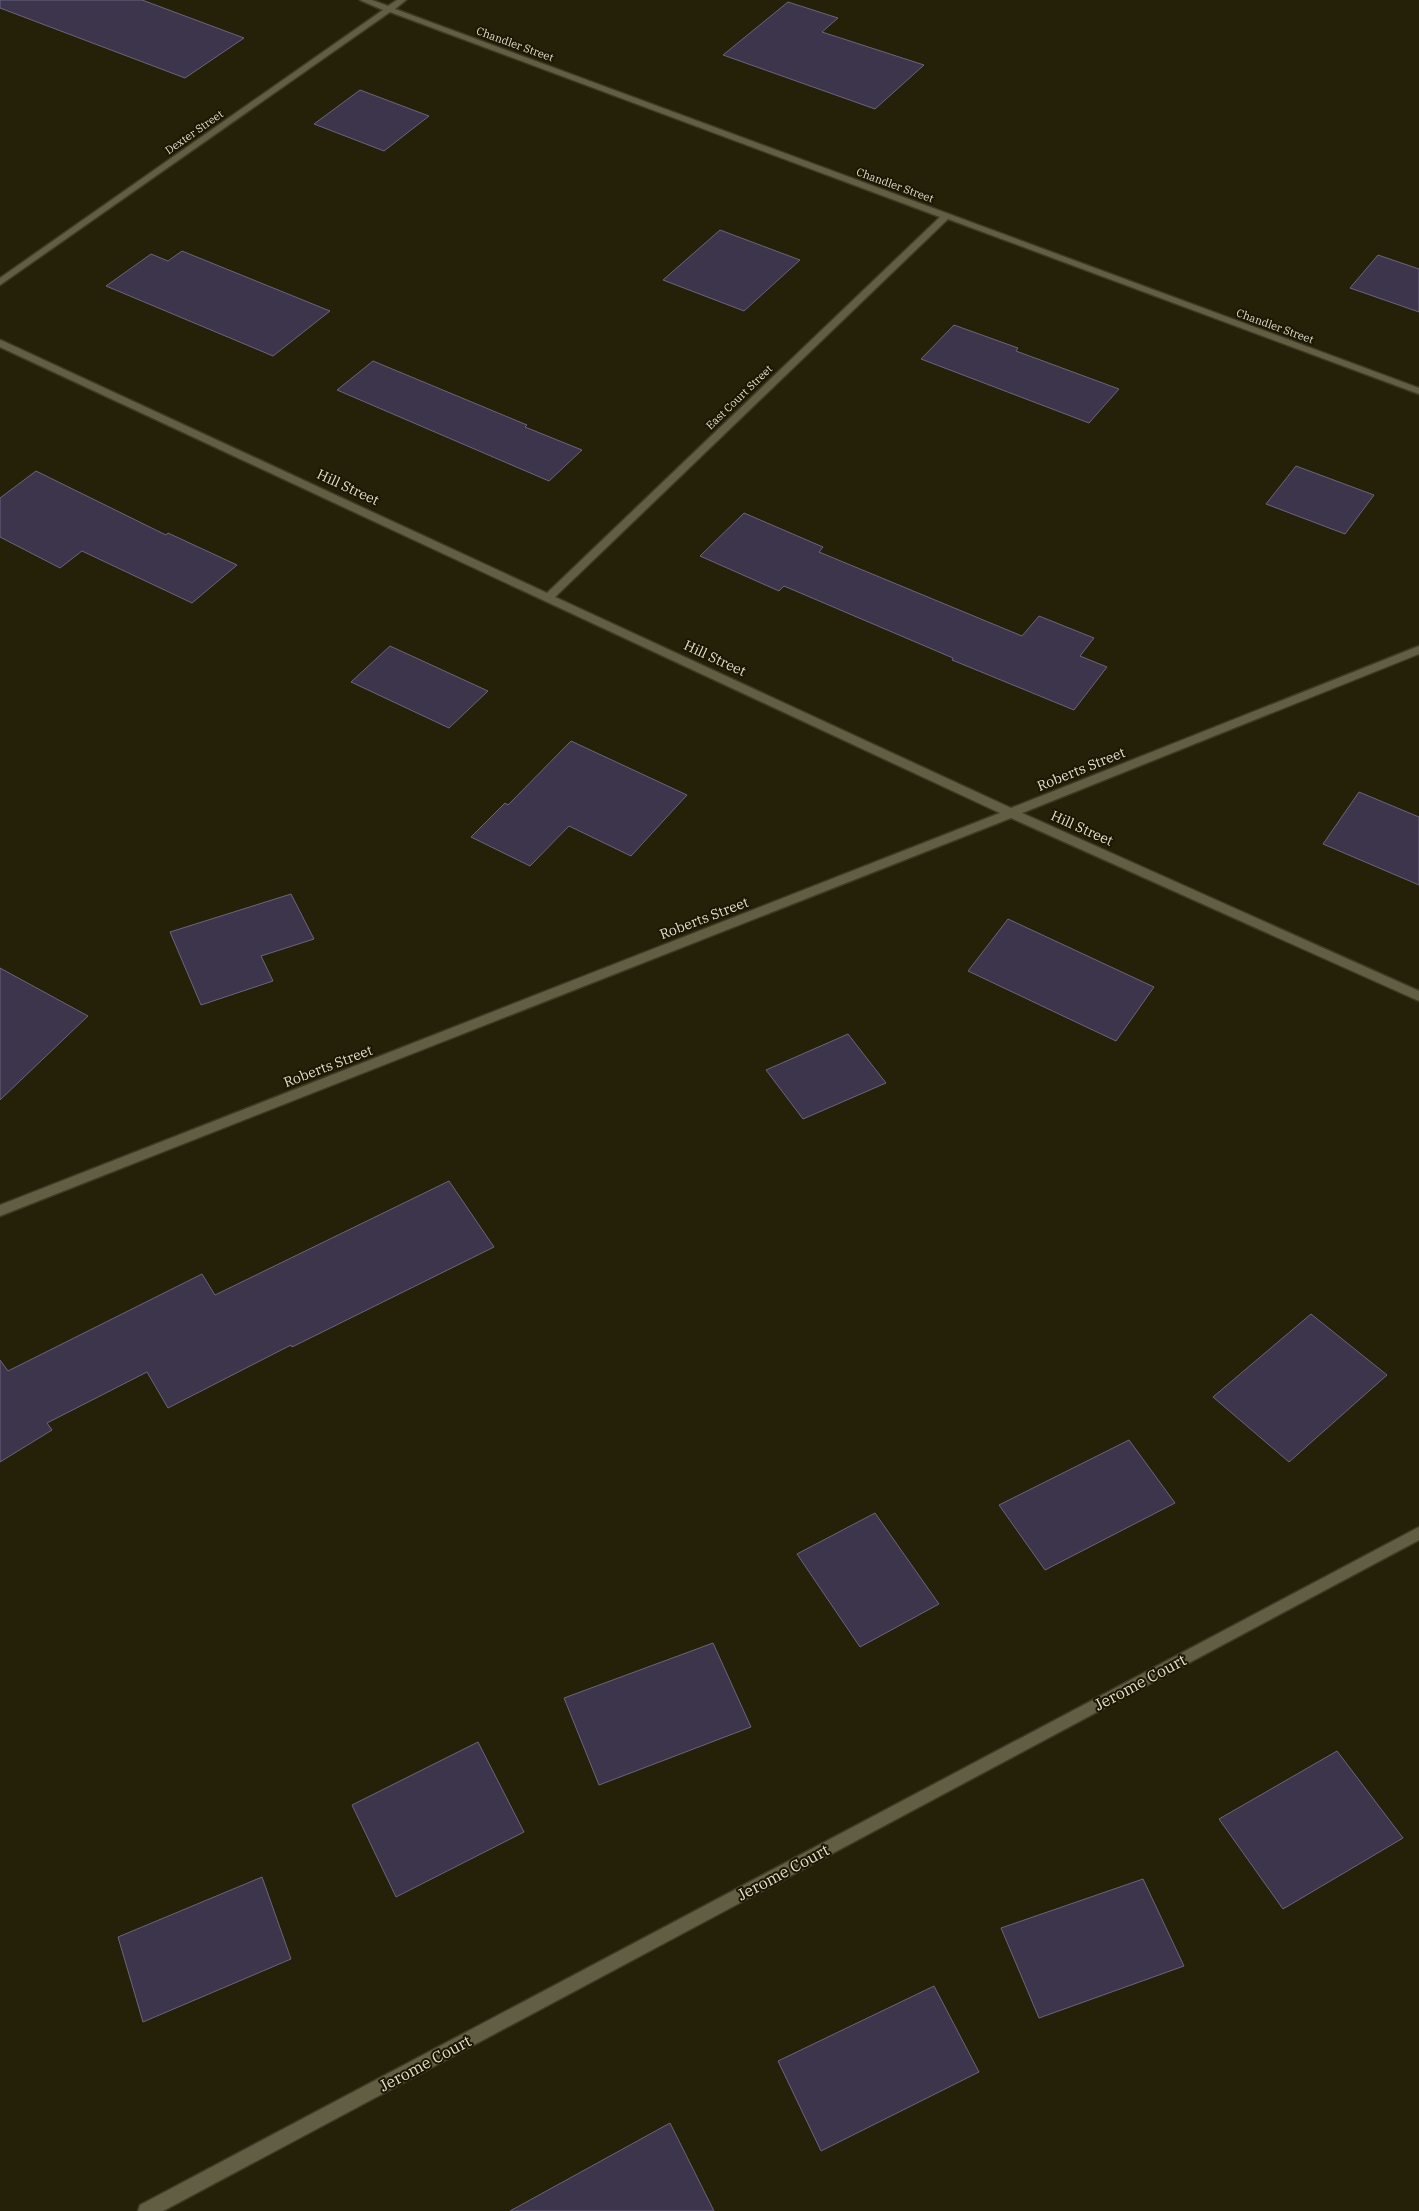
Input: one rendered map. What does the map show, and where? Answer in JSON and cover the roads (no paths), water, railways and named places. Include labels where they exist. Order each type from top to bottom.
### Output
[{"type":"street","name":"Chandler Street","points":[[364,0],[1419,391]]},
{"type":"street","name":"Dexter Street","points":[[0,282],[402,0]]},
{"type":"street","name":"East Court Street","points":[[549,597],[946,216]]},
{"type":"street","name":"Hill Street","points":[[0,343],[1011,813],[1419,996]]},
{"type":"street","name":"Roberts Street","points":[[0,1211],[1011,813],[1419,650]]},
{"type":"street","name":"Jerome Court","points":[[146,2211],[1419,1534]]}]
